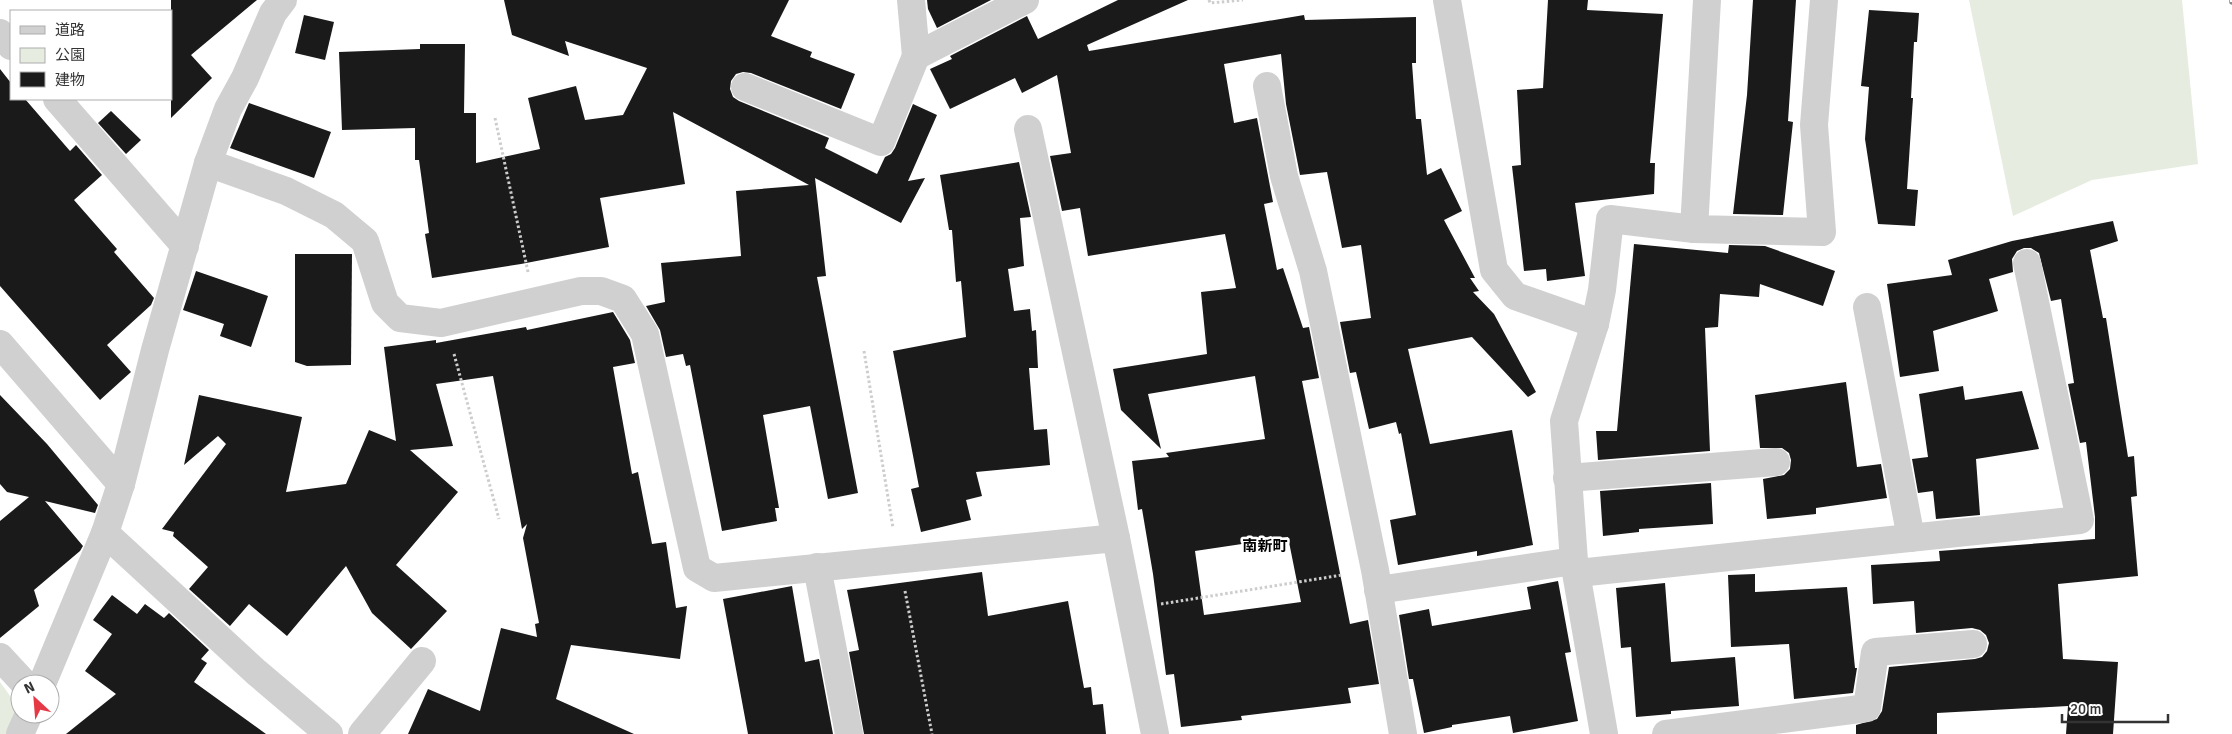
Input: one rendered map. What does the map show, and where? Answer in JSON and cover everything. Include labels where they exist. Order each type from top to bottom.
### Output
[{"type":"street","points":[[744,87],[881,142],[916,56],[912,0]]},
{"type":"street","points":[[916,56],[1025,0]]},
{"type":"street","points":[[1447,0],[1494,270],[1515,296],[1596,324]]},
{"type":"street","points":[[1694,229],[1707,0]]},
{"type":"street","points":[[1604,734],[1576,567],[1567,478],[1564,421],[1596,324],[1610,219],[1694,229],[1822,232],[1814,126],[1824,0]]},
{"type":"street","points":[[46,674],[106,533],[208,163],[228,109],[245,78],[272,4]]},
{"type":"street","points":[[0,33],[10,45]]},
{"type":"street","points":[[1267,86],[1284,176],[1312,271],[1376,580],[1403,734]]},
{"type":"street","points":[[58,100],[184,246]]},
{"type":"street","points":[[1028,128],[1131,609],[1155,734]]},
{"type":"street","points":[[208,163],[286,191],[334,215],[365,242],[385,303],[400,318],[446,322],[581,291],[601,291],[623,299],[634,313],[645,334],[697,568],[714,578],[1116,538]]},
{"type":"street","points":[[1376,580],[1576,567],[1911,538],[2080,520],[2026,263]]},
{"type":"street","points":[[1867,307],[1911,538]]},
{"type":"street","points":[[0,344],[121,484]]},
{"type":"street","points":[[1567,478],[1776,462]]},
{"type":"street","points":[[106,533],[256,672],[329,734]]},
{"type":"street","points":[[817,567],[849,734]]},
{"type":"street","points":[[1666,734],[1867,708],[1875,652],[1973,644]]},
{"type":"street","points":[[0,657],[16,674]]},
{"type":"street","points":[[362,734],[422,660]]},
{"type":"path","points":[[1209,0],[1210,3],[1243,0]]},
{"type":"path","points":[[495,118],[534,302]]},
{"type":"path","points":[[446,322],[500,519]]},
{"type":"path","points":[[1131,609],[1376,580]]},
{"type":"green space","points":[[1969,0],[2182,0],[2198,164],[2092,180],[2013,216]]},
{"type":"green space","points":[[0,682],[10,696],[11,724],[6,734],[0,734]]},
{"type":"building","points":[[171,0],[257,0],[191,55],[212,78],[171,118],[172,10]]},
{"type":"building","points":[[504,0],[789,0],[771,36],[812,52],[810,57],[855,74],[841,109],[751,73],[743,72],[736,74],[731,81],[730,89],[733,97],[829,138],[825,148],[877,174],[885,157],[891,154],[895,148],[913,104],[937,115],[908,181],[925,178],[901,223],[815,178],[826,276],[817,277],[858,493],[828,499],[810,406],[763,415],[779,508],[775,508],[777,521],[722,531],[690,365],[686,366],[683,354],[666,357],[660,330],[646,306],[665,302],[661,263],[741,256],[736,191],[809,185],[673,112],[685,184],[600,198],[609,247],[521,264],[432,278],[425,234],[429,233],[419,160],[415,160],[415,128],[342,130],[339,52],[420,49],[420,44],[465,44],[464,113],[476,113],[476,163],[540,149],[528,98],[576,86],[585,120],[623,115],[647,68],[565,41],[569,56],[512,35]]},
{"type":"building","points":[[927,0],[991,0],[937,28],[928,9]]},
{"type":"building","points":[[1118,0],[1188,0],[1087,45],[1089,51],[1304,15],[1305,20],[1416,17],[1416,63],[1412,63],[1416,119],[1421,119],[1427,175],[1441,168],[1462,211],[1444,220],[1475,278],[1470,278],[1479,291],[1473,292],[1494,314],[1536,392],[1528,397],[1472,337],[1408,349],[1430,444],[1512,430],[1533,545],[1477,556],[1477,551],[1398,565],[1390,520],[1416,515],[1401,433],[1399,434],[1396,422],[1369,429],[1356,372],[1350,373],[1340,322],[1371,318],[1361,245],[1342,248],[1327,172],[1300,175],[1286,104],[1281,54],[1224,64],[1234,123],[1257,118],[1273,202],[1264,204],[1277,270],[1283,268],[1303,328],[1309,327],[1319,378],[1302,381],[1350,624],[1368,620],[1379,684],[1348,688],[1351,703],[1241,716],[1242,720],[1181,727],[1174,674],[1166,675],[1153,574],[1142,509],[1138,510],[1132,461],[1169,457],[1166,453],[1265,439],[1255,376],[1148,394],[1161,449],[1121,410],[1113,369],[1207,354],[1201,292],[1236,288],[1225,234],[1088,256],[1080,208],[1062,211],[1050,156],[1071,153],[1057,75],[1022,93],[1015,78],[950,109],[930,69],[952,59],[950,56],[1027,16],[1038,39]],"holes":[[[1288,537],[1301,602],[1204,615],[1195,551]]]},
{"type":"building","points":[[1548,0],[1588,0],[1587,10],[1663,14],[1650,163],[1655,163],[1654,194],[1575,203],[1585,276],[1547,281],[1546,269],[1524,271],[1512,166],[1521,165],[1517,90],[1543,88]]},
{"type":"building","points":[[1753,0],[1796,0],[1788,121],[1793,122],[1783,215],[1733,214],[1747,95]]},
{"type":"building","points":[[1869,10],[1919,13],[1917,42],[1914,42],[1911,98],[1913,98],[1907,189],[1918,190],[1915,226],[1878,224],[1865,139],[1869,87],[1861,86]]},
{"type":"building","points":[[304,15],[334,22],[325,60],[295,53]]},
{"type":"building","points":[[0,69],[10,82],[10,100],[26,100],[70,151],[76,145],[102,175],[74,200],[117,249],[114,252],[154,298],[151,305],[107,345],[131,372],[100,400],[0,286]]},
{"type":"building","points":[[249,103],[331,132],[314,178],[230,148]]},
{"type":"building","points":[[111,111],[141,140],[126,154],[98,123]]},
{"type":"building","points":[[1019,162],[1031,217],[1020,218],[1024,266],[1008,269],[1014,311],[1030,309],[1032,331],[1036,330],[1038,368],[1029,368],[1034,430],[1047,429],[1050,465],[976,472],[982,496],[966,500],[971,520],[921,532],[911,489],[919,487],[893,351],[966,337],[961,281],[956,282],[952,230],[949,230],[940,175]]},
{"type":"building","points":[[2113,221],[2118,241],[2090,250],[2103,318],[2106,318],[2128,457],[2134,456],[2137,496],[2131,497],[2138,576],[2058,584],[2063,659],[2118,662],[2113,734],[2066,734],[2068,706],[1937,713],[1937,734],[1856,734],[1856,725],[1877,719],[1882,711],[1889,667],[1975,659],[1982,657],[1987,651],[1989,643],[1986,635],[1980,630],[1972,628],[1916,633],[1914,601],[1873,604],[1871,565],[1940,561],[1939,551],[2095,539],[2095,517],[2086,442],[2080,443],[2068,384],[2074,383],[2061,299],[2051,301],[2039,253],[2031,248],[2017,251],[2012,259],[2013,272],[1989,279],[1998,311],[1933,331],[1939,371],[1900,377],[1887,284],[1952,275],[1948,260],[2012,241]]},
{"type":"building","points":[[1634,244],[1728,253],[1729,245],[1765,246],[1835,271],[1823,306],[1760,284],[1759,297],[1720,294],[1718,327],[1705,328],[1710,451],[1598,460],[1596,431],[1617,431]]},
{"type":"building","points":[[295,254],[352,254],[351,365],[307,366],[295,362]]},
{"type":"building","points":[[196,271],[268,296],[251,347],[220,336],[224,324],[183,310]]},
{"type":"building","points":[[613,312],[630,340],[635,363],[613,367],[632,474],[638,472],[652,544],[666,542],[676,608],[687,606],[680,659],[571,645],[556,699],[634,734],[408,734],[428,689],[480,711],[501,628],[537,637],[535,624],[539,623],[523,538],[527,524],[522,529],[493,376],[436,384],[453,446],[410,450],[458,492],[396,565],[447,611],[411,649],[372,613],[346,566],[287,636],[249,604],[230,626],[189,589],[208,567],[173,536],[174,532],[162,529],[226,444],[218,436],[184,465],[199,395],[302,417],[286,492],[346,484],[369,430],[396,441],[384,347],[436,340],[436,343],[526,327],[527,330]]},
{"type":"building","points":[[1846,382],[1857,467],[1881,464],[1887,498],[1816,508],[1816,514],[1767,519],[1763,479],[1784,475],[1790,469],[1791,460],[1789,453],[1782,448],[1760,448],[1755,395]]},
{"type":"building","points":[[1963,386],[1965,400],[2022,391],[2039,449],[1976,459],[1980,515],[1936,519],[1933,491],[1918,493],[1912,459],[1928,457],[1919,394]]},
{"type":"building","points":[[0,395],[47,444],[98,505],[95,513],[45,501],[83,546],[80,551],[34,590],[39,606],[0,638],[0,521],[29,497],[7,492],[0,484]]},
{"type":"building","points":[[1711,483],[1713,524],[1639,529],[1639,532],[1603,536],[1600,491]]},
{"type":"building","points":[[982,572],[988,616],[1068,601],[1084,688],[1091,687],[1093,705],[1103,704],[1106,734],[864,734],[849,652],[859,650],[847,590]]},
{"type":"building","points":[[1755,574],[1755,592],[1847,587],[1855,668],[1857,668],[1853,693],[1794,699],[1789,644],[1731,647],[1728,575]]},
{"type":"building","points":[[1558,581],[1571,652],[1565,653],[1578,721],[1513,733],[1510,716],[1452,725],[1452,727],[1424,733],[1413,679],[1409,679],[1399,615],[1429,609],[1432,626],[1531,609],[1527,587]]},
{"type":"building","points":[[1665,583],[1671,662],[1735,657],[1739,706],[1671,711],[1671,714],[1636,717],[1631,647],[1621,648],[1616,588]]},
{"type":"building","points":[[792,586],[805,662],[819,659],[833,734],[748,734],[723,599]]},
{"type":"building","points":[[112,595],[137,614],[145,604],[164,618],[169,613],[209,650],[201,659],[207,663],[194,682],[266,734],[66,734],[116,694],[85,671],[112,634],[93,620]]},
{"type":"district","name":"南新町","points":[[1265,546]]}]
